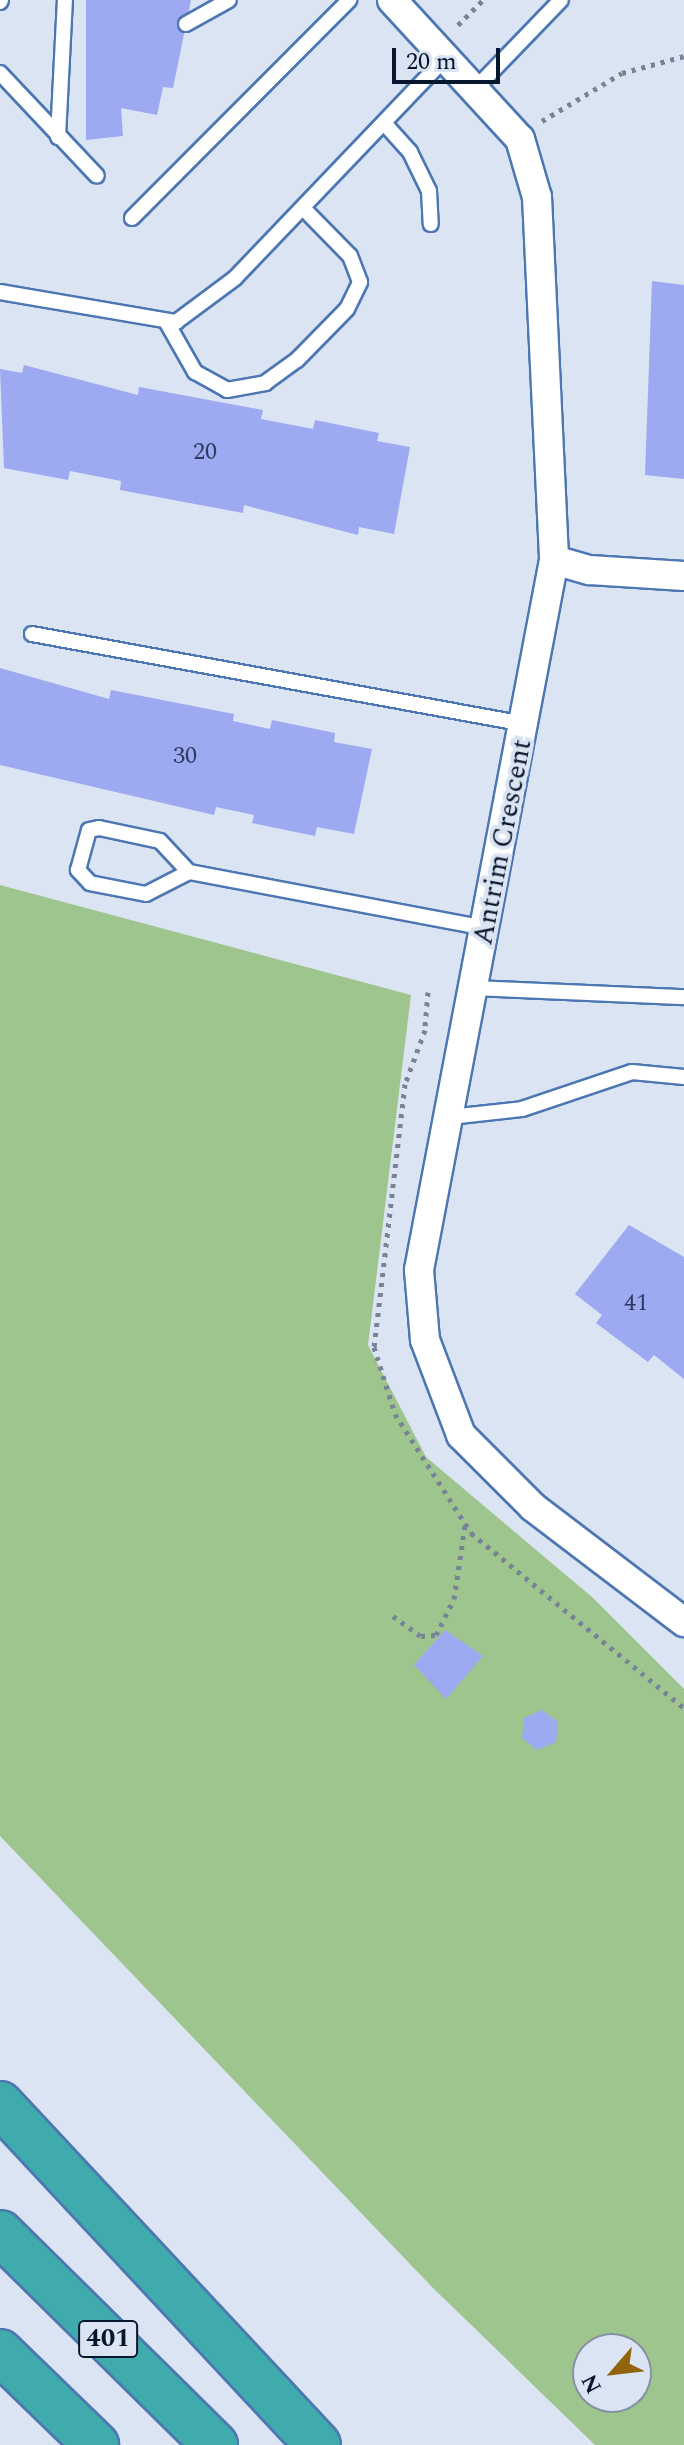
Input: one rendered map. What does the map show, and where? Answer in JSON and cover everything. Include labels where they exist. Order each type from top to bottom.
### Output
[{"type":"highway","points":[[0,2104],[318,2445]]},
{"type":"highway","name":"401","points":[[0,2233],[215,2445]]},
{"type":"highway","points":[[0,2352],[96,2445]]},
{"type":"street","name":"Antrim Crescent","points":[[392,0],[448,56],[520,139],[537,197],[554,560],[526,724],[419,1270],[425,1340],[444,1402],[461,1435],[512,1488],[684,1622]]},
{"type":"street","points":[[554,560],[590,570],[684,576]]},
{"type":"lane","points":[[58,137],[65,0]]},
{"type":"lane","points":[[186,24],[229,0]]},
{"type":"lane","points":[[132,218],[349,0]]},
{"type":"lane","points":[[476,88],[561,0]]},
{"type":"lane","points":[[0,292],[166,321],[235,278],[448,56]]},
{"type":"lane","points":[[0,73],[97,176]]},
{"type":"lane","points":[[384,123],[410,152],[429,191],[431,224]]},
{"type":"lane","points":[[166,321],[195,372],[227,390],[265,383],[297,360],[347,309],[360,282],[350,256],[303,208]]},
{"type":"lane","points":[[32,634],[526,724]]},
{"type":"lane","points":[[189,872],[146,894],[90,883],[78,870],[89,830],[99,828],[160,841],[189,872],[486,928]]},
{"type":"lane","points":[[475,988],[684,997]]},
{"type":"lane","points":[[450,1117],[522,1109],[632,1072],[684,1077]]},
{"type":"path","points":[[520,139],[566,101],[622,73],[684,56]]},
{"type":"path","points":[[393,1616],[421,1636],[436,1635],[454,1599],[465,1524]]},
{"type":"green space","points":[[0,885],[411,995],[368,1345],[426,1457],[592,1597],[684,1689],[684,2445],[595,2445],[433,2288],[0,1836]]},
{"type":"building","points":[[86,0],[191,0],[173,88],[163,87],[157,115],[121,108],[123,136],[86,140]]},
{"type":"building","points":[[652,281],[684,285],[684,479],[645,475]]},
{"type":"building","points":[[24,365],[138,395],[139,387],[263,410],[261,419],[313,429],[315,420],[379,433],[377,441],[410,447],[394,534],[359,527],[358,535],[244,505],[243,513],[120,490],[121,481],[70,471],[68,480],[4,468],[0,369],[22,373]]},
{"type":"building","points":[[0,668],[109,699],[111,690],[234,714],[233,721],[270,729],[272,720],[335,733],[334,742],[372,749],[354,834],[317,827],[315,836],[252,823],[254,815],[216,807],[214,815],[0,765]]},
{"type":"building","points":[[629,1225],[684,1257],[684,1379],[654,1355],[648,1362],[596,1323],[602,1315],[575,1294]]},
{"type":"building","points":[[445,1630],[483,1656],[446,1699],[414,1665]]},
{"type":"building","points":[[542,1710],[558,1722],[556,1742],[537,1750],[522,1738],[524,1718]]}]
